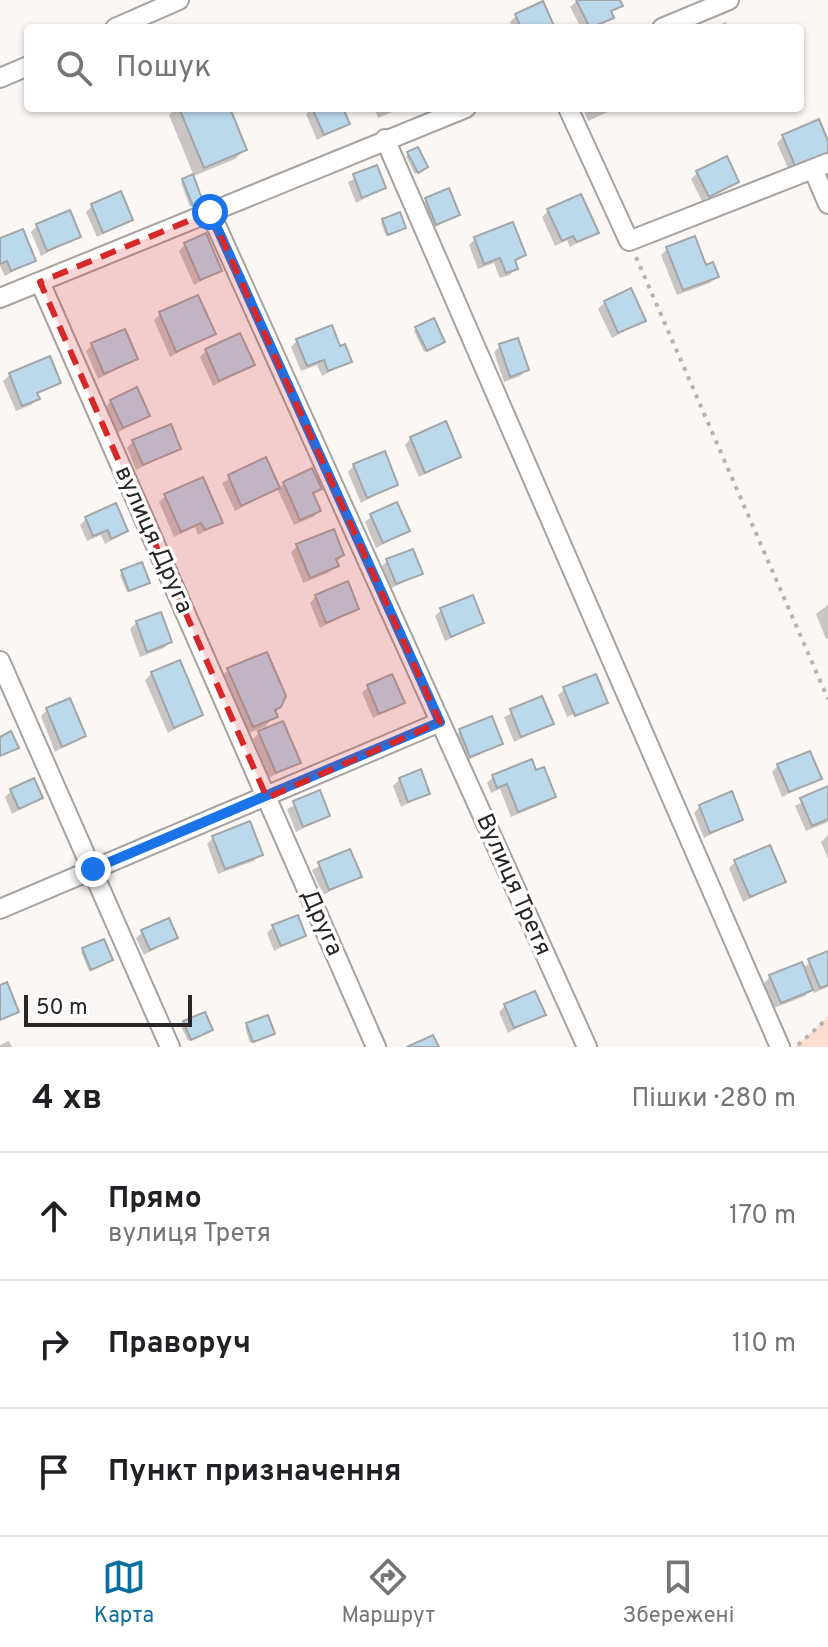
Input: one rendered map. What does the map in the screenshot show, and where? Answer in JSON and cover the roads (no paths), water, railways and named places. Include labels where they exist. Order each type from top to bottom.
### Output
[{"type":"street","points":[[124,24],[179,0]]},
{"type":"street","points":[[672,24],[729,0]]},
{"type":"street","points":[[0,78],[24,68]]},
{"type":"street","points":[[0,298],[456,112]]},
{"type":"street","points":[[570,112],[629,241],[821,166],[828,204]]},
{"type":"street","points":[[385,139],[780,1047]]},
{"type":"street","points":[[0,909],[440,722],[210,212]]},
{"type":"street","name":"вулиця Друга","points":[[40,282],[267,798]]},
{"type":"street","points":[[0,661],[170,1047]]},
{"type":"street","name":"Вулиця Третя","points":[[440,722],[587,1047]]},
{"type":"street","name":"Друга","points":[[267,798],[376,1047]]}]
